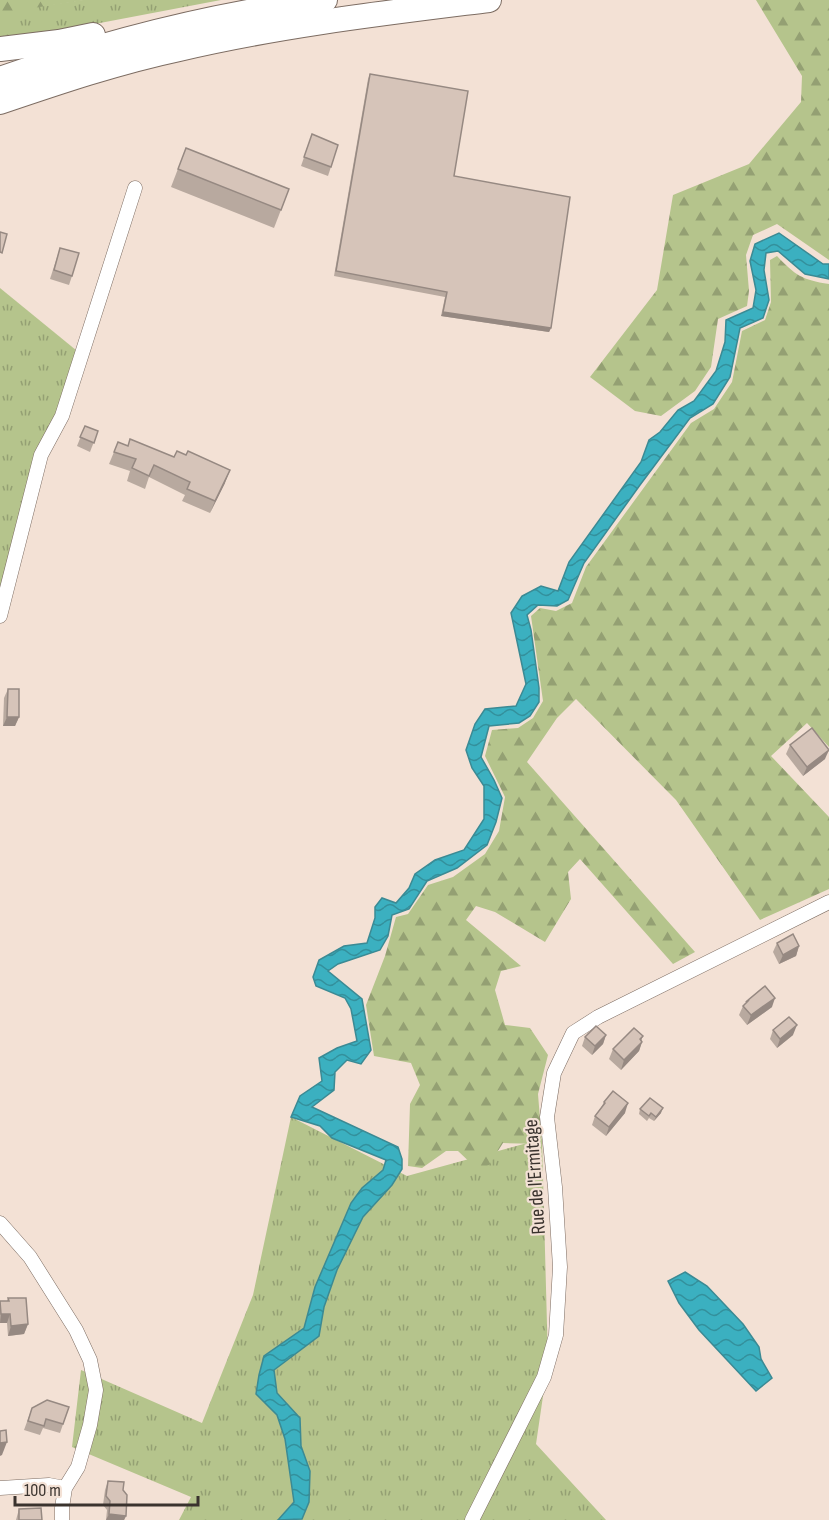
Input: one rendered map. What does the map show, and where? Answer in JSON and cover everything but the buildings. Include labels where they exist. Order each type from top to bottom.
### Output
[{"type":"highway","points":[[0,79],[127,39],[258,10],[325,0]]},
{"type":"highway","points":[[0,102],[129,61],[227,38],[332,20],[489,0]]},
{"type":"highway","points":[[0,49],[199,22]]},
{"type":"highway","points":[[0,114],[49,97],[69,79]]},
{"type":"street","points":[[0,616],[41,454],[62,416],[135,188]]},
{"type":"street","name":"Rue de l'Ermitage","points":[[472,1520],[544,1377],[556,1335],[560,1267],[555,1188],[547,1117],[554,1073],[573,1033],[597,1017],[829,902]]},
{"type":"street","points":[[0,1223],[30,1257],[76,1330],[90,1359],[96,1390],[90,1425],[78,1467],[65,1488],[62,1520]]},
{"type":"street","points":[[0,1488],[49,1485],[65,1488]]},
{"type":"green space","points":[[0,0],[86,0],[0,13]]},
{"type":"green space","points":[[83,0],[221,0],[0,42],[0,12]]},
{"type":"green space","points":[[756,0],[829,0],[829,260],[777,224],[753,235],[746,255],[749,291],[747,306],[718,319],[711,367],[695,391],[661,416],[635,411],[590,377],[657,290],[673,195],[749,164],[801,102],[802,76]]},
{"type":"green space","points":[[777,256],[800,276],[829,284],[829,747],[807,723],[771,756],[829,817],[829,889],[760,920],[676,800],[576,699],[557,718],[527,762],[695,952],[673,964],[580,859],[568,872],[571,899],[545,942],[495,912],[476,906],[466,920],[521,966],[501,971],[495,990],[505,1025],[530,1028],[548,1055],[538,1094],[542,1144],[503,1143],[489,1165],[478,1170],[458,1151],[446,1151],[422,1168],[408,1166],[410,1104],[420,1085],[411,1063],[374,1056],[366,1005],[385,956],[396,917],[408,914],[428,885],[453,877],[485,854],[499,831],[505,797],[485,756],[492,730],[518,728],[533,718],[543,701],[531,616],[540,608],[556,611],[572,603],[586,567],[691,423],[714,409],[732,382],[742,331],[765,320],[771,302],[770,260]]},
{"type":"green space","points":[[0,288],[82,355],[0,594]]},
{"type":"green space","points":[[291,1117],[407,1176],[542,1139],[548,1362],[536,1444],[606,1520],[179,1520],[191,1497],[72,1447],[81,1370],[202,1423],[253,1295]]},
{"type":"water","points":[[779,233],[823,264],[829,264],[829,279],[805,274],[778,251],[766,253],[764,270],[769,300],[763,318],[740,328],[730,377],[713,404],[690,418],[640,485],[584,563],[568,600],[557,606],[538,605],[527,615],[539,688],[539,702],[530,716],[519,723],[489,726],[481,757],[502,798],[487,845],[457,868],[427,881],[409,909],[392,915],[388,936],[380,950],[338,964],[328,971],[362,999],[371,1050],[361,1064],[347,1060],[335,1072],[334,1090],[312,1107],[398,1147],[402,1169],[392,1185],[363,1217],[337,1270],[324,1307],[319,1336],[274,1370],[277,1393],[300,1418],[301,1446],[310,1471],[309,1502],[302,1519],[278,1520],[294,1502],[285,1439],[277,1415],[256,1394],[264,1356],[304,1328],[315,1287],[351,1203],[362,1188],[383,1170],[386,1160],[332,1138],[320,1126],[291,1117],[300,1096],[322,1081],[319,1058],[357,1041],[351,1009],[345,998],[316,986],[313,977],[319,960],[344,946],[367,943],[375,918],[375,907],[382,898],[396,903],[409,888],[415,874],[435,860],[464,850],[484,819],[484,786],[472,768],[466,750],[475,724],[485,709],[516,706],[526,684],[511,613],[522,596],[541,586],[558,591],[569,562],[641,462],[649,440],[660,432],[678,410],[694,401],[716,371],[725,342],[726,320],[753,308],[756,290],[750,261],[755,244]]},
{"type":"water","points":[[685,1272],[707,1286],[743,1324],[759,1347],[761,1359],[772,1378],[756,1391],[699,1330],[679,1303],[668,1281]]}]
